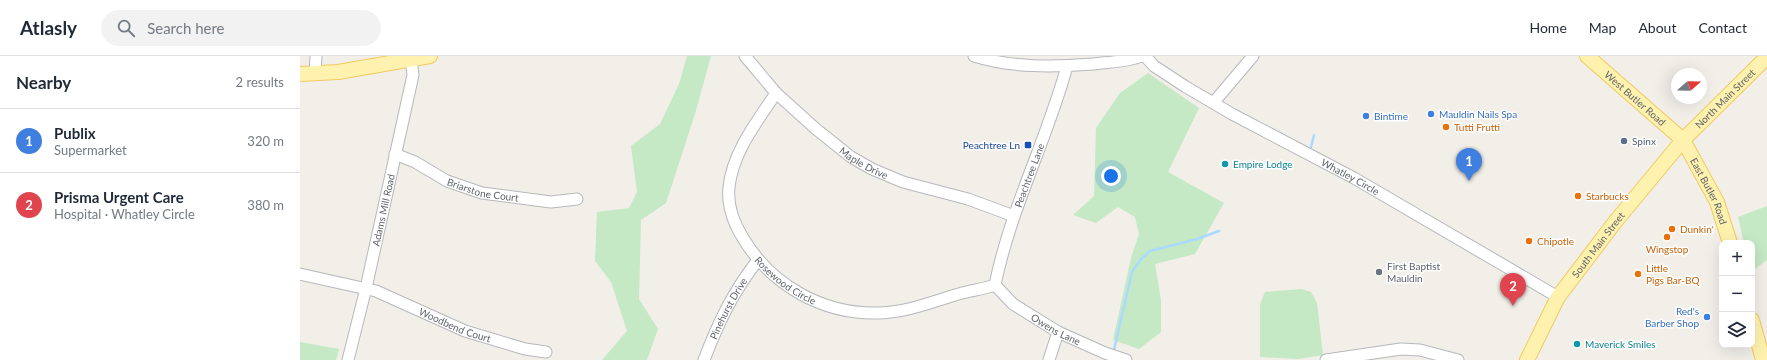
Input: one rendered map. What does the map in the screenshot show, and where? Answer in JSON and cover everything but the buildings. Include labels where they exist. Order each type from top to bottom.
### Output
[{"type":"main road","points":[[300,74],[338,72],[430,56]]},
{"type":"main road","name":"West Butler Road","points":[[1587,56],[1683,140]]},
{"type":"main road","name":"North Main Street","points":[[1683,140],[1767,57]]},
{"type":"main road","name":"East Butler Road","points":[[1683,140],[1717,202],[1729,240]]},
{"type":"main road","name":"South Main Street","points":[[1527,360],[1558,297],[1615,222],[1683,140]]},
{"type":"main road","points":[[1755,331],[1763,360]]},
{"type":"street","points":[[315,73],[316,56]]},
{"type":"street","name":"Maple Drive","points":[[744,56],[776,93],[832,143],[872,169],[903,182],[968,199],[1014,216]]},
{"type":"street","points":[[974,56],[1016,65],[1067,66],[1130,61],[1142,56]]},
{"type":"street","name":"Whatley Circle","points":[[1145,56],[1154,66],[1166,75],[1232,114],[1354,178],[1558,297]]},
{"type":"street","points":[[1214,102],[1253,56]]},
{"type":"street","name":"Adams Mill Road","points":[[348,360],[366,288],[413,75],[411,59]]},
{"type":"street","name":"Peachtree Lane","points":[[995,285],[999,262],[1014,216],[1059,97],[1067,66]]},
{"type":"street","name":"Rosewood Circle","points":[[776,93],[740,149],[733,168],[729,187],[728,202],[732,217],[758,260],[789,287],[805,296],[837,308],[864,313],[901,311],[995,285]]},
{"type":"street","name":"Briarstone Court","points":[[395,154],[415,162],[447,181],[482,193],[551,202],[578,199]]},
{"type":"street","name":"Pinehurst Drive","points":[[704,360],[726,307],[741,282],[758,260]]},
{"type":"street","name":"Woodbend Court","points":[[300,274],[366,288],[465,331],[525,349],[546,352]]},
{"type":"street","name":"Owens Lane","points":[[995,285],[1013,304],[1058,332],[1105,353],[1126,360]]},
{"type":"street","points":[[1049,360],[1058,332]]},
{"type":"street","points":[[1326,360],[1382,356],[1401,349],[1420,350],[1458,360]]},
{"type":"green space","points":[[687,56],[711,56],[695,114],[666,203],[641,220],[639,299],[658,329],[647,360],[602,360],[627,331],[611,282],[595,261],[597,212],[629,208],[637,192],[631,146],[660,124],[679,84]]},
{"type":"green space","points":[[1148,73],[1199,108],[1168,172],[1224,203],[1195,254],[1155,264],[1161,300],[1161,332],[1139,349],[1113,340],[1131,258],[1139,234],[1135,217],[1118,207],[1096,223],[1073,215],[1094,196],[1096,128],[1120,93]]},
{"type":"green space","points":[[1767,206],[1767,260],[1755,269],[1755,240],[1743,240],[1738,217]]},
{"type":"green space","points":[[1302,289],[1311,292],[1317,303],[1323,355],[1298,359],[1260,357],[1260,304],[1265,292]]},
{"type":"green space","points":[[300,342],[339,349],[336,360],[300,360]]},
{"type":"waterway","points":[[1311,147],[1314,135]]},
{"type":"waterway","points":[[1114,350],[1132,272],[1141,259],[1150,251],[1197,239],[1219,231]]},
{"type":"place","name":"Mauldin Nails Spa","points":[[1431,114]]},
{"type":"place","name":"Bintime","points":[[1366,116]]},
{"type":"place","name":"Tutti Frutti","points":[[1446,127]]},
{"type":"place","name":"Spinx","points":[[1624,141]]},
{"type":"place","name":"Peachtree Ln","points":[[1028,145]]},
{"type":"place","name":"Empire Lodge","points":[[1225,164]]},
{"type":"place","name":"Publix","points":[[1469,181]]},
{"type":"place","name":"Starbucks","points":[[1578,196]]},
{"type":"place","name":"Dunkin'","points":[[1672,229]]},
{"type":"place","name":"Wingstop","points":[[1667,237]]},
{"type":"place","name":"Chipotle","points":[[1529,241]]},
{"type":"place","name":"First Baptist Mauldin","points":[[1379,272]]},
{"type":"place","name":"Little Pigs Bar-BQ","points":[[1638,274]]},
{"type":"place","name":"Prisma Urgent Care","points":[[1513,306]]},
{"type":"place","name":"Red's Barber Shop","points":[[1707,317]]},
{"type":"place","name":"Maverick Smiles","points":[[1577,344]]}]
